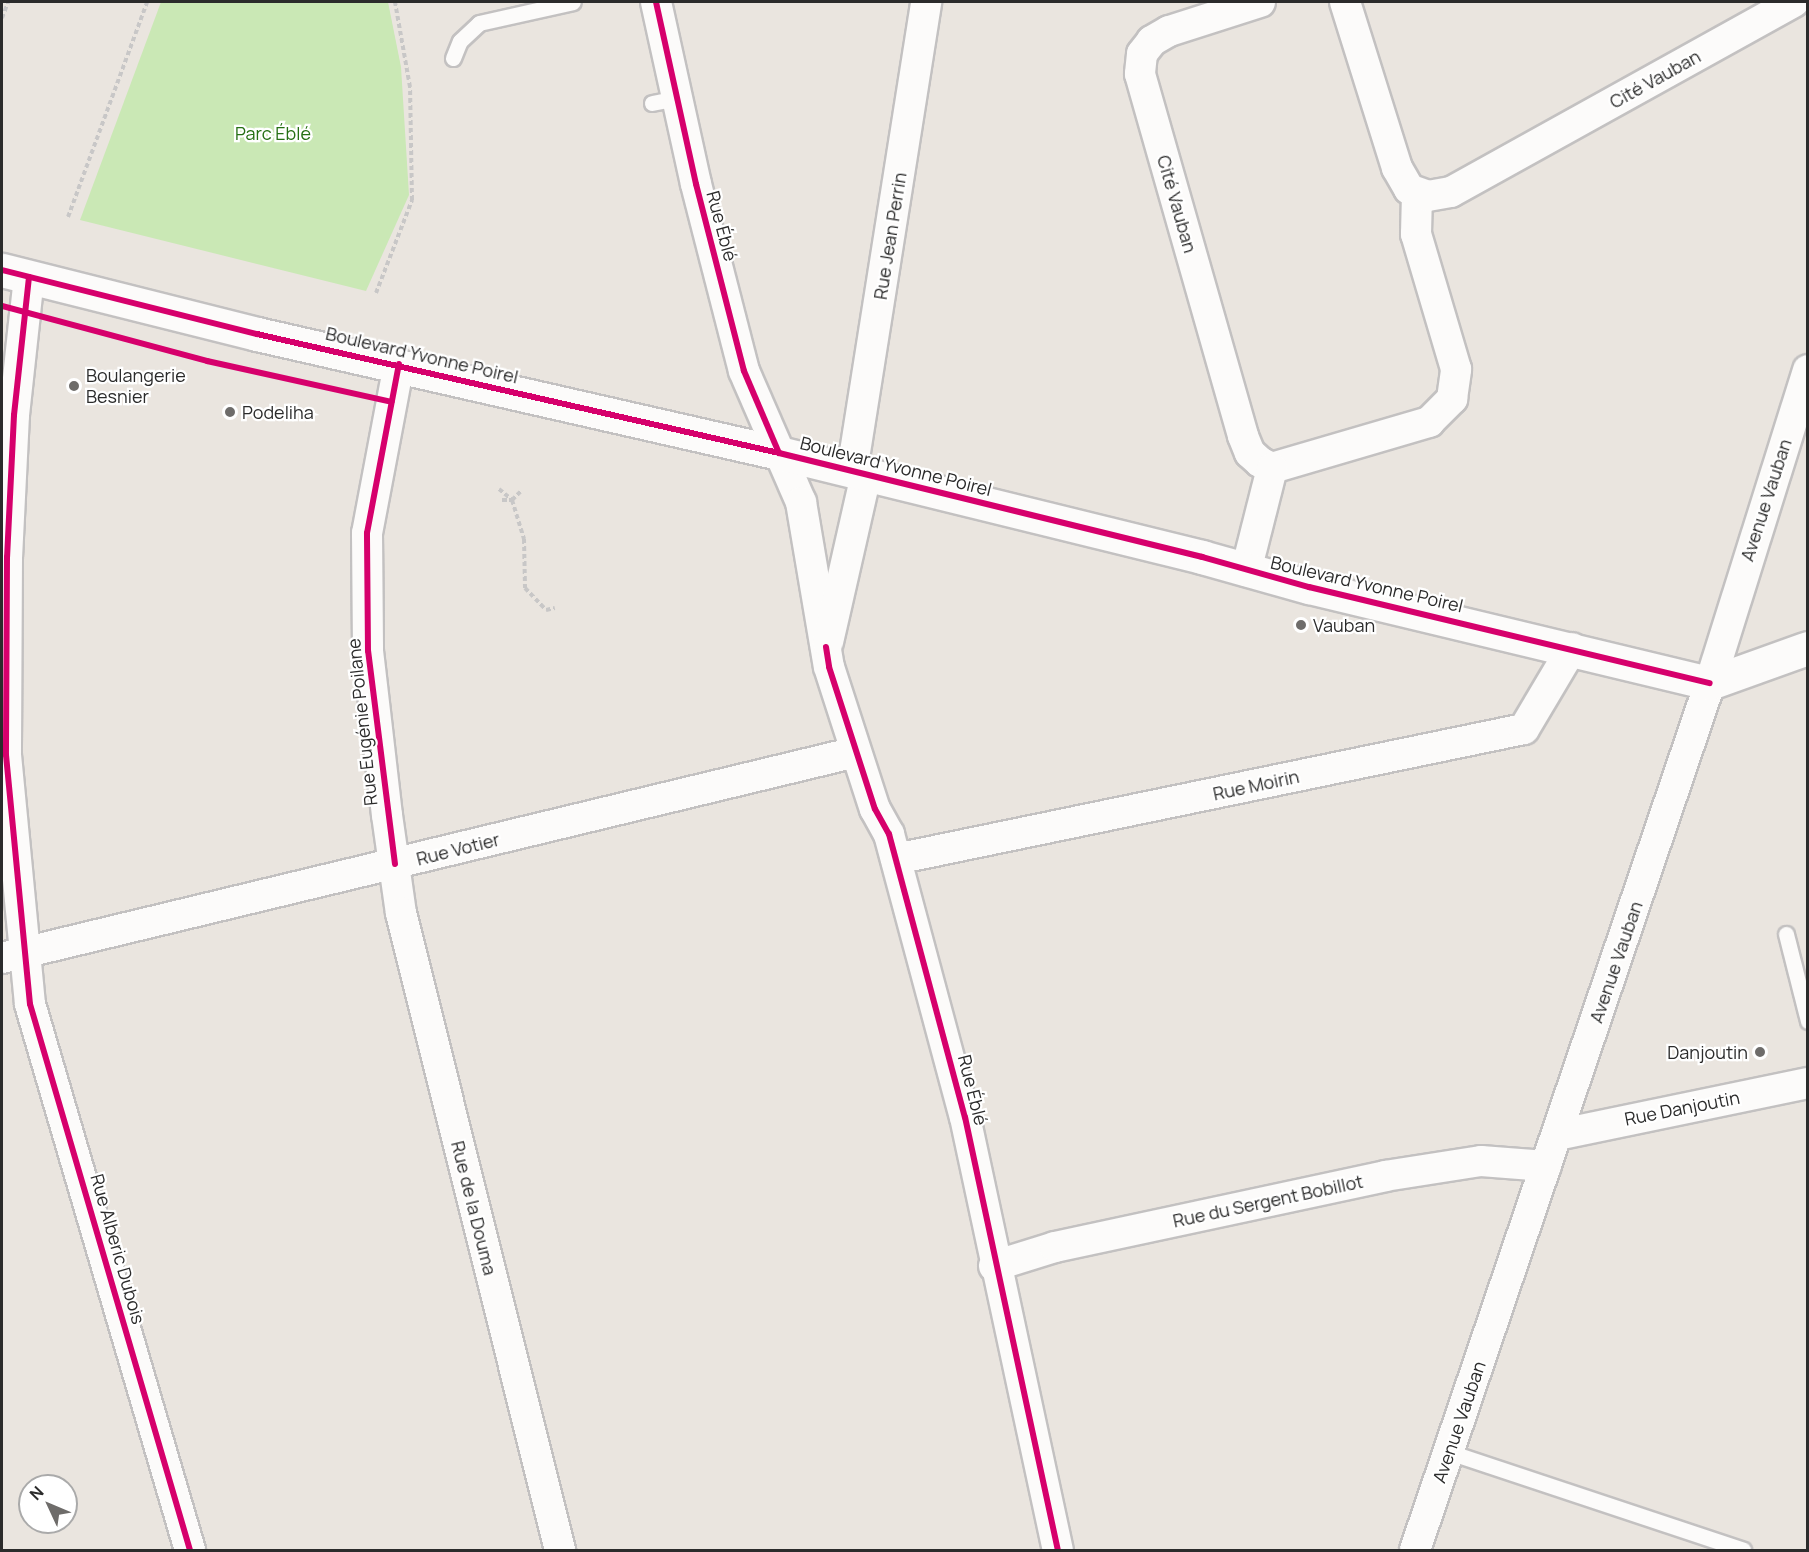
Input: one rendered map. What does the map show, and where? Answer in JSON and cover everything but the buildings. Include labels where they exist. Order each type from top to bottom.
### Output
[{"type":"street","name":"Rue Éblé","points":[[656,2],[665,101],[744,371],[801,502],[829,667],[856,752],[896,859],[965,1117],[994,1266],[1058,1551]]},
{"type":"street","name":"Rue Jean Perrin","points":[[859,473],[926,2]]},
{"type":"street","name":"Cité Vauban","points":[[1260,2],[1169,31],[1152,41],[1142,54],[1140,74],[1243,436],[1250,453],[1272,468]]},
{"type":"street","points":[[1246,571],[1272,468],[1429,422],[1452,399],[1456,369],[1416,234],[1417,194],[1409,189],[1397,168],[1345,2]]},
{"type":"street","name":"Cité Vauban","points":[[1417,194],[1451,192],[1794,2]]},
{"type":"street","name":"Boulevard Yvonne Poirel","points":[[15,273],[257,334],[399,364],[778,453],[1246,571],[1710,683]]},
{"type":"street","name":"Rue Alberic Dubois","points":[[15,273],[14,415],[7,557],[6,755],[13,956],[30,1004],[190,1551]]},
{"type":"street","name":"Rue Eugénie Poilane","points":[[395,864],[368,651],[367,533],[399,364]]},
{"type":"street","name":"Avenue Vauban","points":[[1415,1551],[1710,683],[1808,370]]},
{"type":"street","name":"Rue Éblé","points":[[826,647],[859,473]]},
{"type":"street","name":"Rue Moirin","points":[[896,859],[1524,729],[1572,648]]},
{"type":"street","points":[[1710,683],[1808,648]]},
{"type":"street","name":"Rue Votier","points":[[13,956],[856,752]]},
{"type":"street","name":"Rue de la Douma","points":[[395,864],[401,913],[560,1551]]},
{"type":"street","name":"Rue Danjoutin","points":[[1557,1135],[1808,1083]]},
{"type":"street","name":"Rue du Sergent Bobillot","points":[[994,1266],[1055,1247],[1385,1176],[1481,1161],[1546,1166]]},
{"type":"lane","points":[[453,58],[460,41],[479,23],[573,2]]},
{"type":"lane","points":[[1786,934],[1808,1021]]},
{"type":"lane","points":[[1449,1452],[1743,1551]]},
{"type":"path","points":[[2,18],[8,2]]},
{"type":"path","points":[[68,217],[147,2]]},
{"type":"path","points":[[376,292],[412,200],[410,87],[395,2]]},
{"type":"path","points":[[499,489],[512,501],[524,539],[525,588],[546,610],[555,608]]},
{"type":"path","points":[[512,501],[522,491]]},
{"type":"path","points":[[502,500],[512,501]]},
{"type":"green space","name":"Parc Éblé","points":[[161,2],[388,2],[401,67],[409,195],[366,291],[80,220]]},
{"type":"cycle path","points":[[656,2],[696,184],[744,371],[779,453]]},
{"type":"cycle path","points":[[2,270],[257,334],[779,453],[1202,557],[1309,587],[1710,683]]},
{"type":"cycle path","points":[[29,277],[14,415],[7,557],[6,755],[30,1004],[190,1550]]},
{"type":"cycle path","points":[[2,306],[207,361],[392,402]]},
{"type":"cycle path","points":[[395,864],[368,651],[367,533],[399,364]]},
{"type":"cycle path","points":[[826,647],[829,667],[875,809],[889,834],[965,1117],[1058,1550]]},
{"type":"place","name":"Boulangerie Besnier","points":[[74,386]]},
{"type":"place","name":"Podeliha","points":[[230,412]]},
{"type":"place","name":"Vauban","points":[[1301,625]]},
{"type":"place","name":"Danjoutin","points":[[1760,1052]]}]
